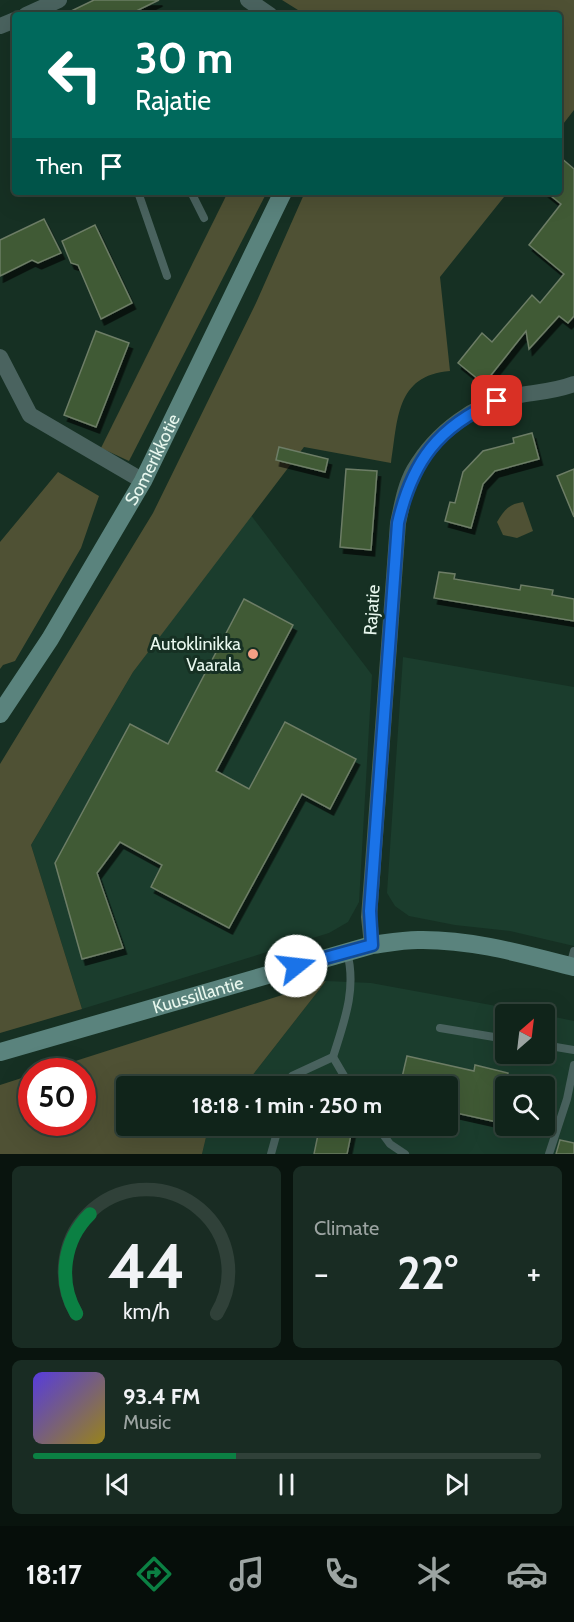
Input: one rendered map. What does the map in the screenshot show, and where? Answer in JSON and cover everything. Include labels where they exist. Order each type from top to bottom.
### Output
[{"type":"street","points":[[32,12],[58,0]]},
{"type":"street","points":[[248,0],[266,12]]},
{"type":"street","name":"Somerikkotie","points":[[0,714],[50,639],[143,481],[282,195]]},
{"type":"street","points":[[0,357],[30,415],[143,481]]},
{"type":"street","name":"Rajatie","points":[[372,945],[369,917],[398,523],[413,471],[430,447],[453,425],[476,410],[520,395],[541,393],[574,384]]},
{"type":"street","name":"Kuussillantie","points":[[0,1052],[372,945],[419,940],[473,944],[573,962]]},
{"type":"lane","points":[[139,195],[167,276]]},
{"type":"lane","points":[[192,195],[204,218]]},
{"type":"lane","points":[[344,1076],[333,1057],[350,1001],[351,965],[347,951]]},
{"type":"lane","points":[[440,1028],[495,1037]]},
{"type":"lane","points":[[555,1047],[574,1050]]},
{"type":"lane","points":[[292,1076],[333,1057]]},
{"type":"lane","points":[[549,1154],[570,1100],[574,1065]]},
{"type":"lane","points":[[272,1154],[276,1136]]},
{"type":"lane","points":[[384,1136],[390,1144],[405,1154]]},
{"type":"shaded area","points":[[282,0],[574,0],[574,110],[562,125],[562,12],[301,12]]},
{"type":"shaded area","points":[[227,195],[265,195],[129,461],[101,448]]},
{"type":"shaded area","points":[[304,195],[506,195],[440,277],[450,371],[432,374],[419,381],[409,391],[398,416],[391,463],[304,447],[133,672],[31,845],[82,1009],[0,1033],[0,764],[153,513],[256,303]]},
{"type":"shaded area","points":[[58,472],[99,496],[81,548],[15,661],[3,665],[0,669],[0,542]]},
{"type":"shaded area","points":[[523,502],[533,531],[517,538],[503,535],[497,522],[510,506]]},
{"type":"shaded area","points":[[250,514],[372,675],[359,902],[348,922],[329,933],[82,1009],[31,845],[133,672]]},
{"type":"shaded area","points":[[403,657],[574,687],[574,946],[510,931],[455,925],[409,916],[395,906],[387,893]]},
{"type":"shaded area","points":[[326,981],[371,983],[495,1006],[495,1064],[555,1064],[555,1017],[574,1021],[574,1154],[202,1154],[206,1136],[458,1136],[458,1076],[252,1076]]},
{"type":"shaded area","points":[[326,981],[252,1076],[116,1076],[116,1136],[206,1136],[202,1154],[0,1154],[0,1085],[18,1079],[18,1136],[96,1136],[96,1058],[85,1058]]},
{"type":"building","points":[[94,0],[159,0],[134,12],[69,12]]},
{"type":"building","points":[[562,159],[574,169],[574,316],[568,323],[559,316],[529,349],[526,331],[484,384],[458,363],[482,333],[492,342],[532,295],[540,303],[564,274],[529,245],[561,204],[550,195],[562,195]]},
{"type":"building","points":[[44,219],[61,253],[38,263],[32,260],[0,276],[0,240]]},
{"type":"building","points":[[95,225],[132,303],[101,319],[78,265],[71,263],[62,241]]},
{"type":"building","points":[[96,331],[129,343],[96,427],[64,415]]},
{"type":"building","points":[[532,433],[539,459],[495,471],[483,484],[471,528],[445,521],[450,502],[455,503],[463,472],[483,451],[514,443],[513,438]]},
{"type":"building","points":[[279,447],[328,459],[325,472],[276,460]]},
{"type":"building","points":[[346,469],[377,471],[371,550],[340,547]]},
{"type":"building","points":[[574,469],[574,517],[557,476]]},
{"type":"building","points":[[439,572],[455,574],[454,579],[520,590],[521,585],[553,590],[552,595],[574,599],[574,621],[434,598]]},
{"type":"building","points":[[244,599],[293,625],[216,771],[249,789],[285,722],[356,759],[330,809],[302,794],[229,928],[151,887],[162,865],[120,842],[97,873],[123,948],[82,959],[55,863],[130,724],[168,744]]},
{"type":"building","points":[[407,1056],[474,1071],[475,1065],[508,1073],[507,1076],[495,1076],[495,1122],[458,1113],[458,1076],[402,1076]]},
{"type":"building","points":[[318,1136],[351,1136],[347,1154],[314,1154]]},
{"type":"building","points":[[560,1140],[574,1143],[574,1154],[556,1154]]},
{"type":"place","name":"Autoklinikka Vaarala","points":[[253,654]]},
{"type":"route","points":[[296,966],[372,945],[369,917],[398,523],[404,496],[413,471],[430,447],[453,425],[476,410],[497,401]]}]
